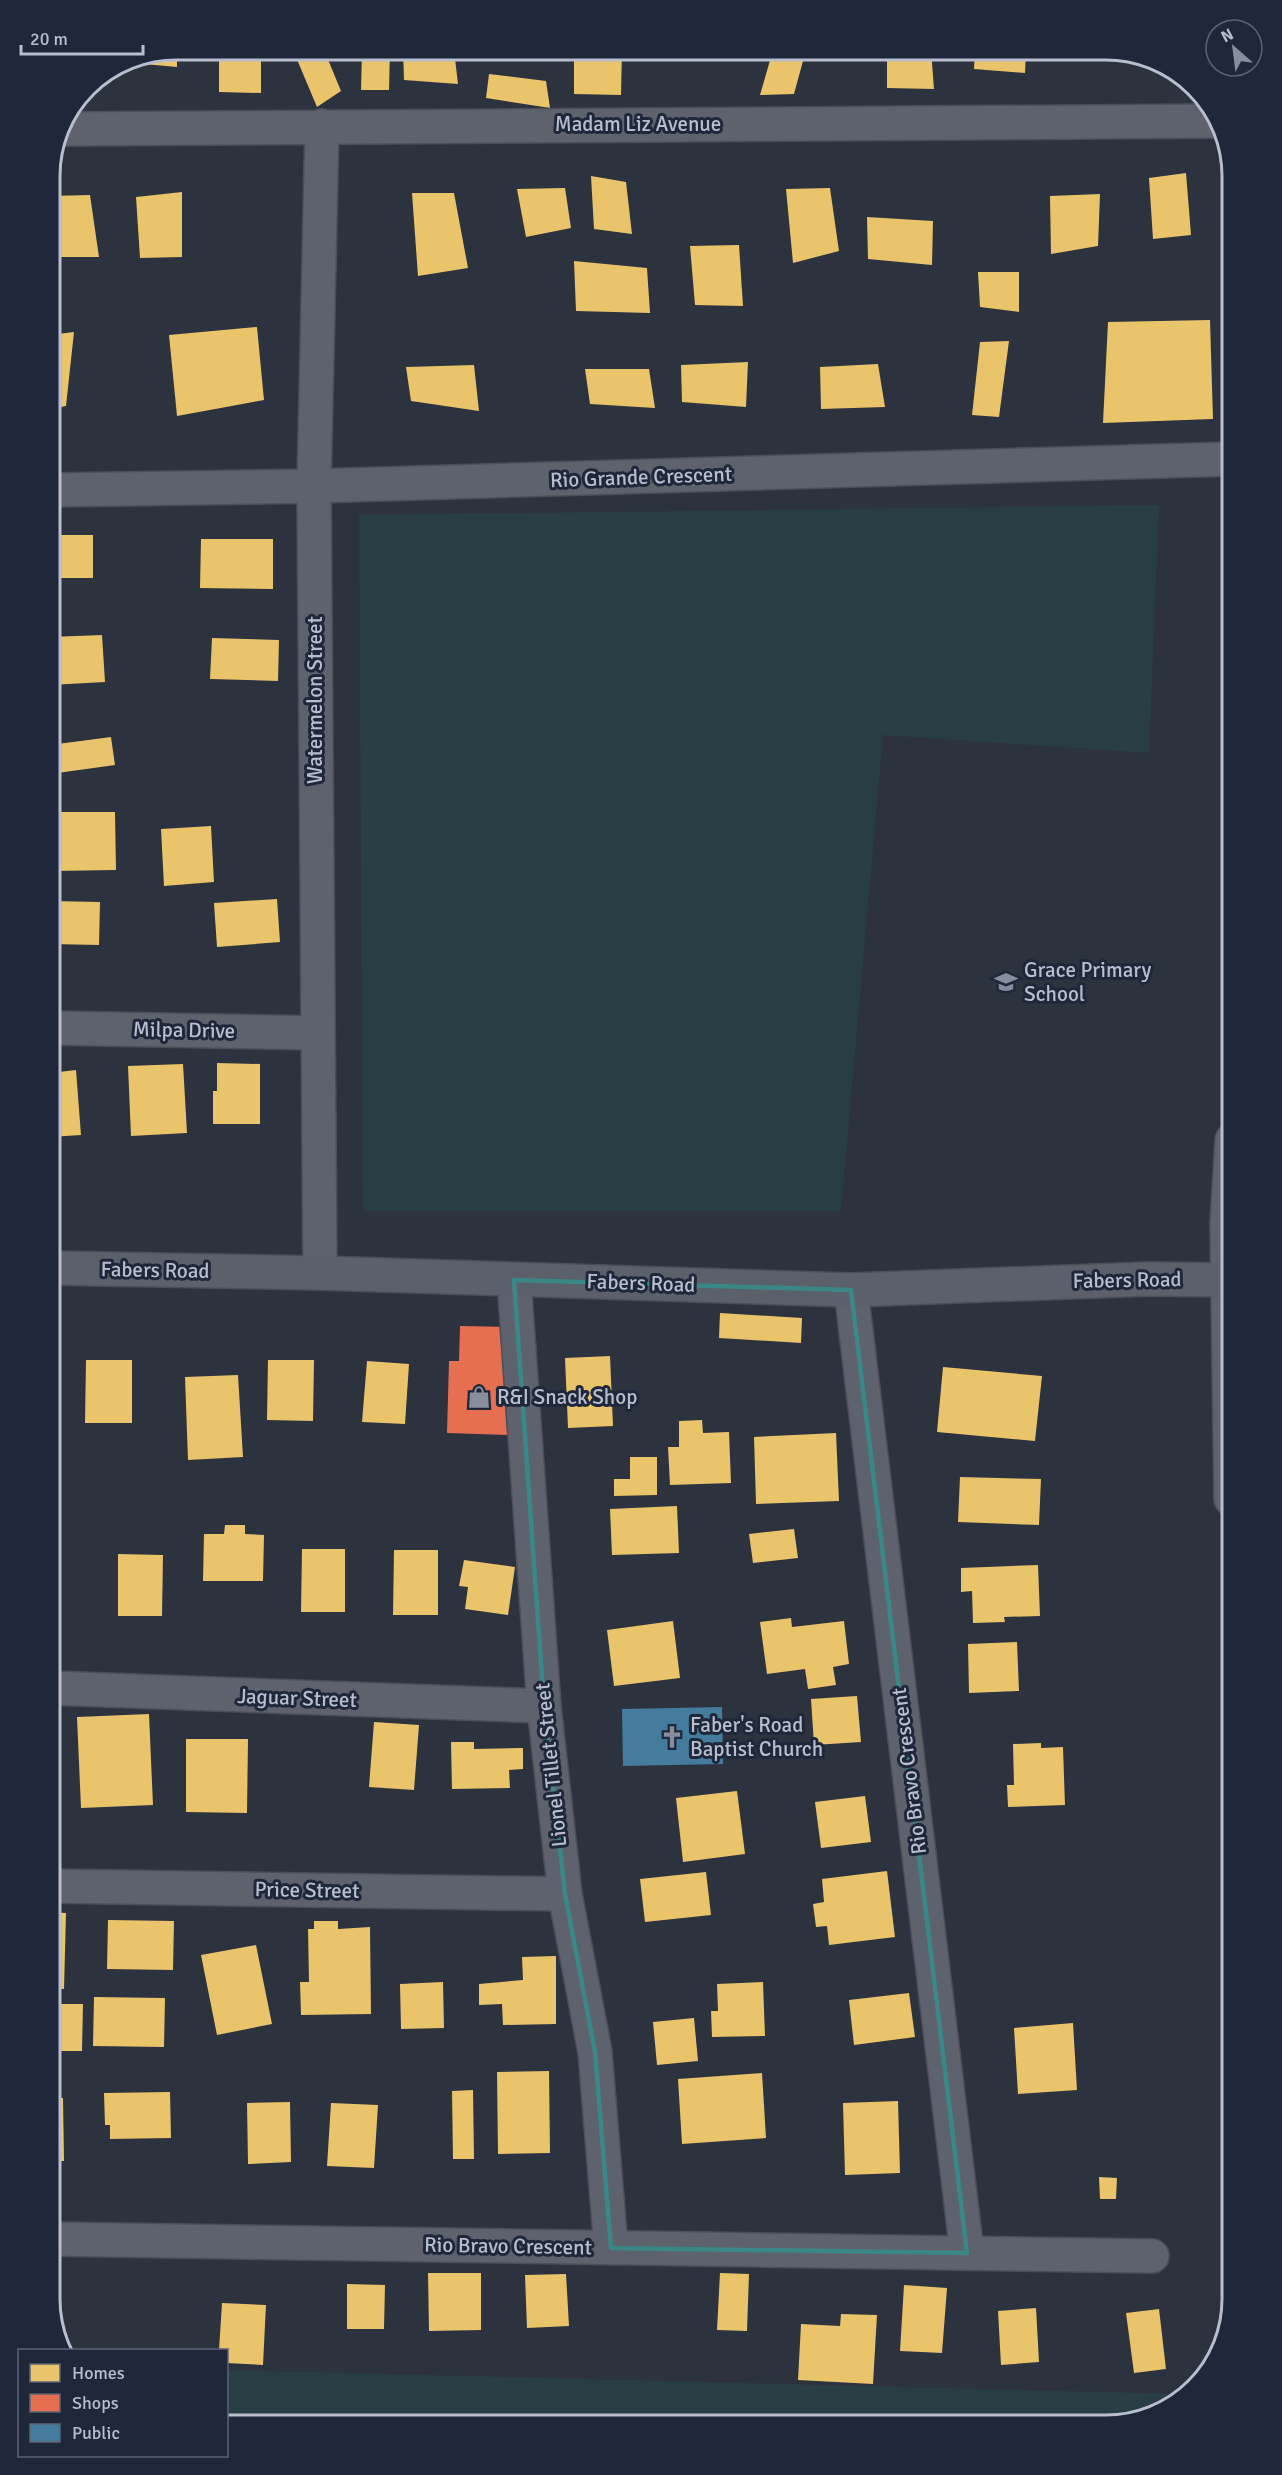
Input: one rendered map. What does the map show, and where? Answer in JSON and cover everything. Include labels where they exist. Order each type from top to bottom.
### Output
[{"type":"main road","name":"Fabers Road","points":[[60,1268],[320,1273],[851,1290],[1149,1279],[1222,1280]]},
{"type":"street","name":"Madam Liz Avenue","points":[[70,129],[1208,121]]},
{"type":"street","name":"Watermelon Street","points":[[320,1273],[314,486],[322,126]]},
{"type":"street","name":"Rio Grande Crescent","points":[[60,490],[314,486],[1222,459]]},
{"type":"street","name":"Milpa Drive","points":[[60,1028],[318,1033]]},
{"type":"street","name":"Lionel Tillet Street","points":[[514,1280],[544,1706],[565,1894],[595,2052],[611,2248]]},
{"type":"street","name":"Rio Bravo Crescent","points":[[851,1290],[967,2253]]},
{"type":"street","name":"Jaguar Street","points":[[60,1688],[544,1706]]},
{"type":"street","name":"Price Street","points":[[60,1886],[565,1894]]},
{"type":"street","name":"Rio Bravo Crescent","points":[[60,2239],[1152,2256]]},
{"type":"highlighted area","points":[[514,1280],[851,1290],[967,2253],[611,2248],[595,2052],[565,1894],[544,1706]]},
{"type":"shaded area","points":[[1159,505],[1149,753],[883,735],[841,1211],[363,1211],[359,515]]},
{"type":"shaded area","points":[[228,2370],[1172,2394],[1157,2403],[1136,2411],[1106,2415],[228,2415]]},
{"type":"building: Homes","points":[[177,60],[177,67],[146,64]]},
{"type":"building: Homes","points":[[219,60],[261,60],[261,93],[219,92]]},
{"type":"building: Homes","points":[[297,60],[328,60],[341,91],[317,107]]},
{"type":"building: Homes","points":[[362,60],[390,60],[389,90],[361,90]]},
{"type":"building: Homes","points":[[403,60],[455,60],[458,84],[404,80]]},
{"type":"building: Homes","points":[[574,60],[622,60],[621,95],[574,94]]},
{"type":"building: Homes","points":[[770,60],[803,60],[794,94],[760,95]]},
{"type":"building: Homes","points":[[887,60],[932,60],[934,89],[887,88]]},
{"type":"building: Homes","points":[[974,60],[1026,60],[1025,73],[974,69]]},
{"type":"building: Homes","points":[[489,74],[546,81],[550,108],[486,98]]},
{"type":"building: Homes","points":[[1186,173],[1191,235],[1153,239],[1149,178]]},
{"type":"building: Homes","points":[[591,176],[626,182],[632,234],[594,229]]},
{"type":"building: Homes","points":[[565,188],[571,228],[526,237],[517,189]]},
{"type":"building: Homes","points":[[830,188],[839,251],[793,263],[786,189]]},
{"type":"building: Homes","points":[[182,192],[182,257],[140,258],[136,197]]},
{"type":"building: Homes","points":[[412,193],[454,193],[468,268],[418,276]]},
{"type":"building: Homes","points":[[1100,194],[1098,246],[1051,254],[1050,196]]},
{"type":"building: Homes","points":[[90,195],[99,257],[60,257],[60,196]]},
{"type":"building: Homes","points":[[867,217],[933,221],[932,265],[868,259]]},
{"type":"building: Homes","points":[[739,245],[743,306],[695,305],[690,246]]},
{"type":"building: Homes","points":[[574,261],[647,268],[650,313],[576,311]]},
{"type":"building: Homes","points":[[978,272],[1019,272],[1019,312],[980,307]]},
{"type":"building: Homes","points":[[1210,320],[1213,419],[1103,423],[1108,322]]},
{"type":"building: Homes","points":[[257,327],[264,400],[177,416],[169,335]]},
{"type":"building: Homes","points":[[74,332],[66,406],[60,407],[60,334]]},
{"type":"building: Homes","points":[[1009,341],[999,417],[972,415],[980,342]]},
{"type":"building: Homes","points":[[748,362],[746,407],[682,402],[681,365]]},
{"type":"building: Homes","points":[[878,364],[885,407],[821,409],[820,367]]},
{"type":"building: Homes","points":[[474,365],[479,411],[411,401],[406,367]]},
{"type":"building: Homes","points":[[585,369],[649,369],[655,408],[590,404]]},
{"type":"building: Homes","points":[[60,535],[93,535],[93,578],[60,578]]},
{"type":"building: Homes","points":[[201,539],[273,539],[273,589],[200,588]]},
{"type":"building: Homes","points":[[102,635],[105,682],[60,684],[60,637]]},
{"type":"building: Homes","points":[[212,638],[279,640],[278,681],[210,679]]},
{"type":"building: Homes","points":[[111,737],[115,765],[60,773],[60,744]]},
{"type":"building: Homes","points":[[60,812],[115,812],[116,870],[60,871]]},
{"type":"building: Homes","points":[[211,826],[214,882],[164,886],[161,829]]},
{"type":"building: Homes","points":[[277,899],[280,942],[217,947],[214,903]]},
{"type":"building: Homes","points":[[60,901],[100,902],[99,945],[60,944]]},
{"type":"building: Homes","points":[[217,1063],[260,1064],[260,1124],[213,1124],[213,1091],[217,1091]]},
{"type":"building: Homes","points":[[183,1064],[187,1133],[131,1136],[128,1066]]},
{"type":"building: Homes","points":[[76,1070],[81,1135],[60,1136],[60,1072]]},
{"type":"building: Homes","points":[[720,1313],[802,1318],[801,1343],[719,1338]]},
{"type":"building: Homes","points":[[610,1356],[613,1426],[568,1428],[565,1358]]},
{"type":"building: Homes","points":[[86,1360],[132,1360],[132,1423],[85,1423]]},
{"type":"building: Homes","points":[[268,1360],[314,1360],[313,1421],[267,1420]]},
{"type":"building: Homes","points":[[367,1361],[409,1364],[405,1424],[362,1422]]},
{"type":"building: Homes","points":[[943,1367],[1042,1376],[1035,1441],[937,1432]]},
{"type":"building: Homes","points":[[238,1375],[243,1457],[188,1460],[185,1377]]},
{"type":"building: Homes","points":[[702,1420],[703,1433],[729,1432],[731,1483],[670,1485],[668,1447],[679,1447],[679,1421]]},
{"type":"building: Homes","points":[[836,1433],[839,1501],[756,1504],[754,1437]]},
{"type":"building: Homes","points":[[630,1457],[657,1457],[657,1495],[614,1496],[614,1479],[630,1479]]},
{"type":"building: Homes","points":[[960,1477],[1041,1479],[1039,1525],[958,1522]]},
{"type":"building: Homes","points":[[677,1506],[679,1553],[612,1555],[610,1509]]},
{"type":"building: Homes","points":[[225,1525],[245,1525],[245,1534],[264,1535],[263,1581],[203,1581],[204,1534],[224,1534]]},
{"type":"building: Homes","points":[[794,1529],[798,1558],[753,1563],[749,1534]]},
{"type":"building: Homes","points":[[302,1549],[345,1549],[345,1612],[301,1612]]},
{"type":"building: Homes","points":[[394,1550],[438,1550],[438,1615],[393,1615]]},
{"type":"building: Homes","points":[[118,1554],[163,1555],[162,1616],[118,1616]]},
{"type":"building: Homes","points":[[464,1560],[515,1567],[508,1615],[465,1609],[468,1587],[459,1586]]},
{"type":"building: Homes","points":[[1038,1565],[1040,1616],[1004,1617],[1005,1622],[973,1623],[972,1591],[961,1592],[961,1568]]},
{"type":"building: Homes","points":[[791,1618],[792,1627],[844,1621],[849,1664],[833,1667],[836,1685],[808,1689],[805,1669],[767,1674],[760,1622]]},
{"type":"building: Homes","points":[[673,1621],[680,1678],[614,1686],[607,1630]]},
{"type":"building: Homes","points":[[1017,1642],[1019,1691],[969,1693],[968,1644]]},
{"type":"building: Homes","points":[[857,1696],[861,1742],[814,1745],[811,1699]]},
{"type":"building: Homes","points":[[149,1714],[153,1805],[81,1808],[77,1717]]},
{"type":"building: Homes","points":[[374,1722],[419,1725],[414,1790],[369,1787]]},
{"type":"building: Homes","points":[[186,1739],[248,1739],[247,1813],[186,1812]]},
{"type":"building: Homes","points":[[451,1742],[474,1742],[474,1749],[523,1748],[523,1769],[509,1770],[510,1788],[452,1789]]},
{"type":"building: Homes","points":[[1041,1743],[1041,1748],[1063,1747],[1065,1805],[1008,1807],[1007,1785],[1014,1785],[1013,1744]]},
{"type":"building: Homes","points":[[737,1791],[745,1854],[683,1862],[676,1798]]},
{"type":"building: Homes","points":[[865,1796],[871,1842],[821,1848],[815,1802]]},
{"type":"building: Homes","points":[[887,1871],[895,1937],[829,1945],[827,1926],[816,1927],[813,1904],[824,1902],[822,1879]]},
{"type":"building: Homes","points":[[706,1872],[711,1915],[645,1922],[640,1879]]},
{"type":"building: Homes","points":[[60,1913],[66,1913],[64,1989],[60,1989]]},
{"type":"building: Homes","points":[[108,1920],[174,1921],[173,1970],[107,1969]]},
{"type":"building: Homes","points":[[314,1921],[338,1921],[338,1929],[370,1927],[371,2014],[301,2015],[300,1982],[309,1982],[308,1929],[314,1929]]},
{"type":"building: Homes","points":[[256,1945],[272,2024],[217,2035],[201,1955]]},
{"type":"building: Homes","points":[[556,1956],[556,2024],[503,2025],[502,2004],[479,2005],[479,1984],[523,1980],[522,1957]]},
{"type":"building: Homes","points":[[443,1982],[444,2028],[401,2029],[400,1984]]},
{"type":"building: Homes","points":[[763,1982],[765,2036],[712,2037],[711,2011],[718,2011],[717,1984]]},
{"type":"building: Homes","points":[[909,1993],[915,2037],[854,2045],[849,2000]]},
{"type":"building: Homes","points":[[94,1997],[165,1998],[164,2047],[93,2046]]},
{"type":"building: Homes","points":[[60,2004],[83,2004],[82,2051],[60,2051]]},
{"type":"building: Homes","points":[[694,2018],[698,2061],[657,2065],[653,2022]]},
{"type":"building: Homes","points":[[1073,2023],[1077,2090],[1018,2094],[1014,2028]]},
{"type":"building: Homes","points":[[549,2071],[550,2153],[498,2154],[497,2072]]},
{"type":"building: Homes","points":[[762,2073],[766,2138],[682,2144],[678,2079]]},
{"type":"building: Homes","points":[[473,2090],[474,2159],[453,2159],[452,2091]]},
{"type":"building: Homes","points":[[170,2092],[171,2138],[110,2139],[110,2125],[105,2125],[104,2093]]},
{"type":"building: Homes","points":[[60,2098],[63,2098],[64,2161],[60,2161]]},
{"type":"building: Homes","points":[[898,2101],[900,2173],[845,2175],[843,2103]]},
{"type":"building: Homes","points":[[290,2102],[291,2162],[248,2164],[247,2103]]},
{"type":"building: Homes","points":[[331,2103],[378,2105],[374,2168],[327,2166]]},
{"type":"building: Homes","points":[[1099,2177],[1117,2178],[1116,2199],[1100,2199]]},
{"type":"building: Homes","points":[[428,2273],[481,2273],[481,2330],[429,2331]]},
{"type":"building: Homes","points":[[720,2273],[749,2274],[747,2331],[717,2330]]},
{"type":"building: Homes","points":[[566,2274],[569,2326],[527,2328],[525,2275]]},
{"type":"building: Homes","points":[[347,2284],[385,2285],[384,2329],[347,2329]]},
{"type":"building: Homes","points":[[904,2285],[947,2288],[942,2353],[900,2351]]},
{"type":"building: Homes","points":[[222,2303],[266,2305],[263,2365],[228,2363],[228,2349],[219,2349]]},
{"type":"building: Homes","points":[[1036,2308],[1039,2362],[1001,2365],[998,2311]]},
{"type":"building: Homes","points":[[1159,2309],[1166,2369],[1134,2373],[1126,2313]]},
{"type":"building: Homes","points":[[841,2314],[877,2315],[873,2384],[798,2380],[801,2324],[840,2326]]},
{"type":"building: Shops","name":"R&I Snack Shop","points":[[460,1326],[511,1327],[508,1435],[447,1433],[449,1361],[459,1361]]},
{"type":"building: Public","name":"Faber's Road Baptist Church","points":[[722,1707],[723,1764],[623,1766],[622,1709]]},
{"type":"place","name":"Grace Primary School","points":[[1006,982]]},
{"type":"place","name":"R&I Snack Shop","points":[[479,1397]]},
{"type":"place","name":"Faber's Road Baptist Church","points":[[672,1737]]}]
